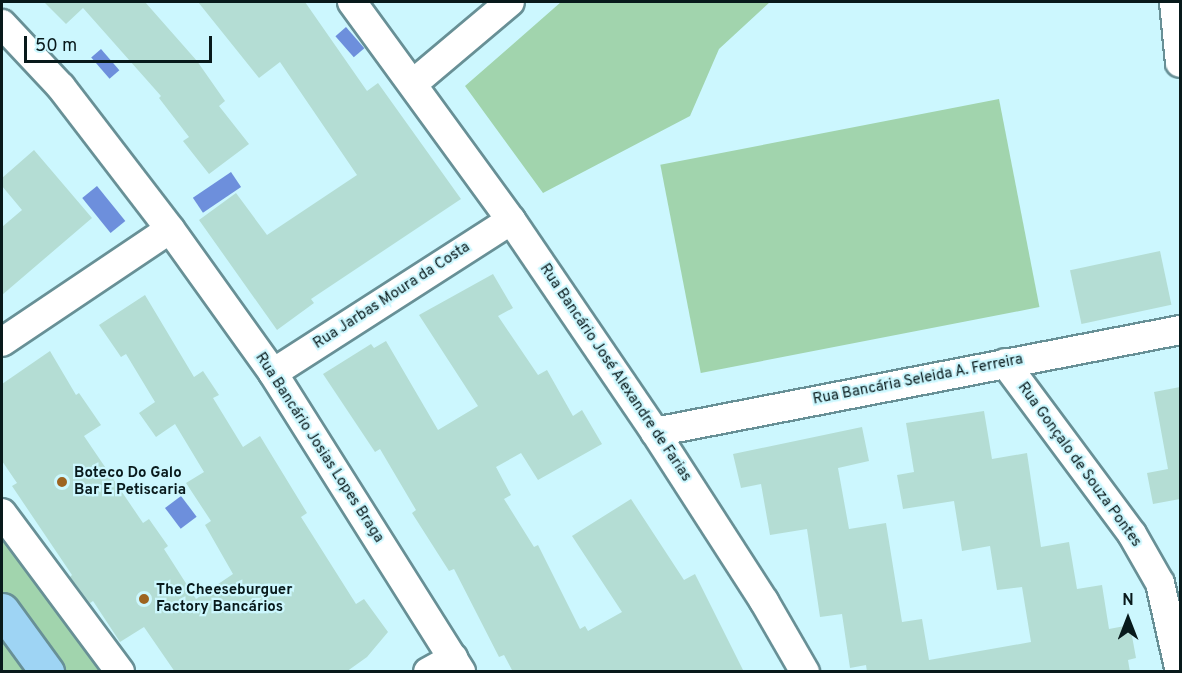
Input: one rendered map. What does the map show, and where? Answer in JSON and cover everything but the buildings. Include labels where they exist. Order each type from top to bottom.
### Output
[{"type":"main road","points":[[2,610],[47,672]]},
{"type":"street","name":"Rua Bancário José Alexandre de Farias","points":[[352,2],[415,82],[512,220],[655,432],[764,601],[805,672]]},
{"type":"street","points":[[415,82],[510,2]]},
{"type":"street","points":[[1174,2],[1180,63]]},
{"type":"street","name":"Rua Bancário Josias Lopes Braga","points":[[2,24],[61,87],[170,229],[273,373],[457,665]]},
{"type":"street","name":"Rua Jarbas Moura da Costa","points":[[273,373],[512,220]]},
{"type":"street","points":[[2,342],[170,229]]},
{"type":"street","name":"Rua Bancária Seleida A. Ferreira","points":[[655,432],[1180,330]]},
{"type":"street","name":"Rua Gonçalo de Souza Pontes","points":[[1005,363],[1132,534],[1160,583],[1180,672]]},
{"type":"street","points":[[2,513],[120,672]]},
{"type":"street","points":[[428,672],[457,665]]},
{"type":"green space","points":[[561,2],[770,2],[719,49],[690,116],[543,193],[465,86]]},
{"type":"green space","points":[[999,99],[1039,307],[701,373],[660,165]]},
{"type":"green space","points":[[2,495],[92,615],[137,671],[2,671]]},
{"type":"water","points":[[346,27],[364,48],[354,57],[335,36]]},
{"type":"water","points":[[101,49],[119,70],[110,79],[91,58]]},
{"type":"water","points":[[231,172],[241,187],[203,213],[193,198]]},
{"type":"water","points":[[97,186],[125,221],[111,233],[82,198]]},
{"type":"water","points":[[181,496],[197,517],[181,529],[165,508]]},
{"type":"place","name":"Boteco Do Galo Bar E Petiscaria","points":[[62,482]]},
{"type":"place","name":"The Cheeseburguer Factory Bancários","points":[[144,599]]}]
